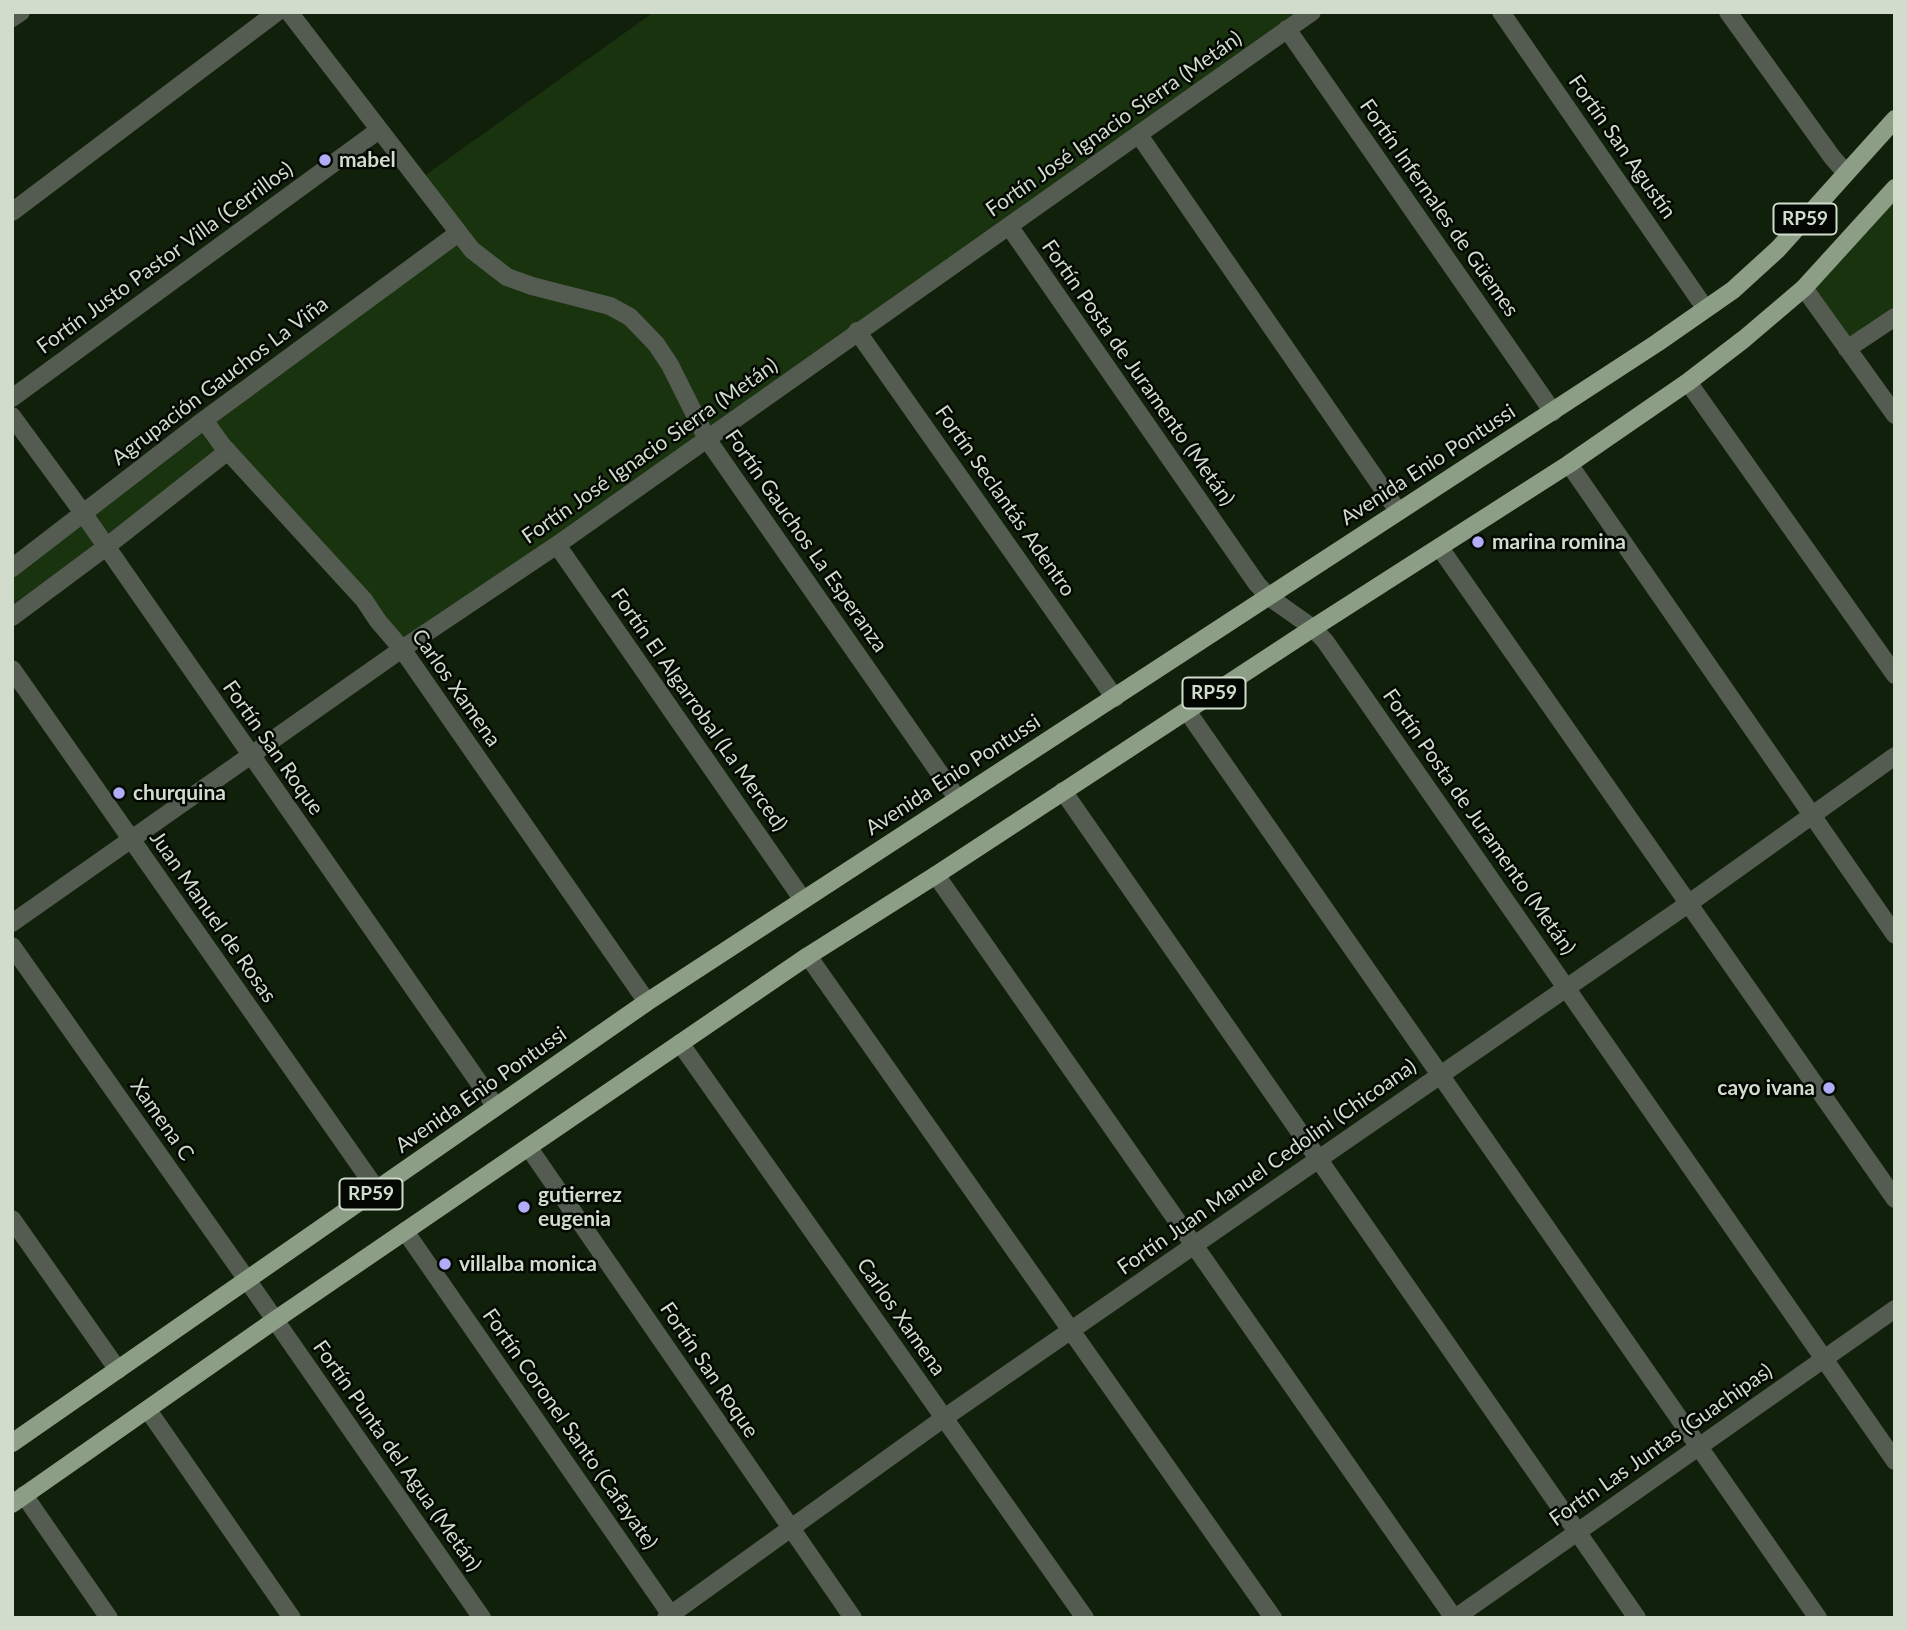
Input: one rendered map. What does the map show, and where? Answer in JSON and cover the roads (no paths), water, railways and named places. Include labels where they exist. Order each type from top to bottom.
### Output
[{"type":"main road","name":"Avenida Enio Pontussi","points":[[12,1443],[647,1002],[1553,412],[1732,290],[1777,249],[1895,119]]},
{"type":"main road","name":"RP59","points":[[18,1499],[808,956],[1569,464],[1688,382],[1804,288],[1895,188]]},
{"type":"street","points":[[12,19],[21,12]]},
{"type":"street","points":[[12,212],[276,12]]},
{"type":"street","name":"Fortín Gauchos La Esperanza","points":[[289,12],[457,234],[472,250],[507,276],[531,286],[610,306],[644,330],[670,365],[707,439],[957,798]]},
{"type":"street","name":"Fortín José Ignacio Sierra (Metán)","points":[[12,923],[402,649],[557,545],[1312,12]]},
{"type":"street","name":"Fortín San Agustín","points":[[1500,12],[1705,308]]},
{"type":"street","points":[[1728,12],[1832,158],[1846,173]]},
{"type":"street","name":"Fortín Infernales de Güemes","points":[[1287,30],[1553,412]]},
{"type":"street","name":"Fortín Justo Pastor Villa (Cerrillos)","points":[[12,398],[379,131]]},
{"type":"street","points":[[1139,135],[1398,511]]},
{"type":"street","name":"Fortín Posta de Juramento (Metán)","points":[[1009,226],[1257,584],[1269,597],[1313,628],[1333,652],[1895,1461]]},
{"type":"street","name":"Agrupación Gauchos La Viña","points":[[12,568],[204,421],[457,234]]},
{"type":"street","points":[[1804,288],[1895,415]]},
{"type":"street","points":[[1847,349],[1895,317]]},
{"type":"street","name":"Fortín Seclantás Adentro","points":[[857,331],[1115,698]]},
{"type":"street","points":[[1688,382],[1895,676]]},
{"type":"street","name":"Fortín San Roque","points":[[12,416],[83,513],[496,1107]]},
{"type":"street","name":"Carlos Xamena","points":[[204,421],[228,452],[364,600],[402,649],[647,1002]]},
{"type":"street","points":[[12,617],[228,452]]},
{"type":"street","points":[[1569,464],[1895,935]]},
{"type":"street","name":"Fortín El Algarrobal (La Merced)","points":[[557,545],[803,900]]},
{"type":"street","points":[[1440,548],[1895,1199]]},
{"type":"street","name":"Juan Manuel de Rosas","points":[[12,669],[377,1190]]},
{"type":"street","points":[[1187,711],[1818,1618]]},
{"type":"street","name":"Fortín Juan Manuel Cedolini (Chicoana)","points":[[670,1617],[944,1418],[1688,904],[1895,756]]},
{"type":"street","points":[[1063,791],[1637,1618]]},
{"type":"street","points":[[936,875],[1454,1618]]},
{"type":"street","name":"Xamena C","points":[[12,946],[275,1320]]},
{"type":"street","points":[[808,956],[1273,1618]]},
{"type":"street","name":"Carlos Xamena","points":[[680,1043],[1085,1618]]},
{"type":"street","name":"Fortín San Roque","points":[[529,1148],[853,1618]]},
{"type":"street","points":[[12,1219],[118,1370]]},
{"type":"street","name":"Fortín Coronel Santo (Cafayate)","points":[[405,1231],[670,1617]]},
{"type":"street","name":"Fortín Las Juntas (Guachipas)","points":[[1454,1618],[1895,1309]]},
{"type":"street","name":"Fortín Punta del Agua (Metán)","points":[[275,1320],[482,1618]]},
{"type":"street","points":[[148,1410],[292,1618]]},
{"type":"street","points":[[18,1499],[109,1618]]},
{"type":"place","name":"mabel","points":[[325,160]]},
{"type":"place","name":"marina romina","points":[[1478,542]]},
{"type":"place","name":"churquina","points":[[119,793]]},
{"type":"place","name":"cayo ivana","points":[[1829,1088]]},
{"type":"place","name":"gutierrez eugenia","points":[[524,1207]]},
{"type":"place","name":"villalba monica","points":[[445,1264]]}]
